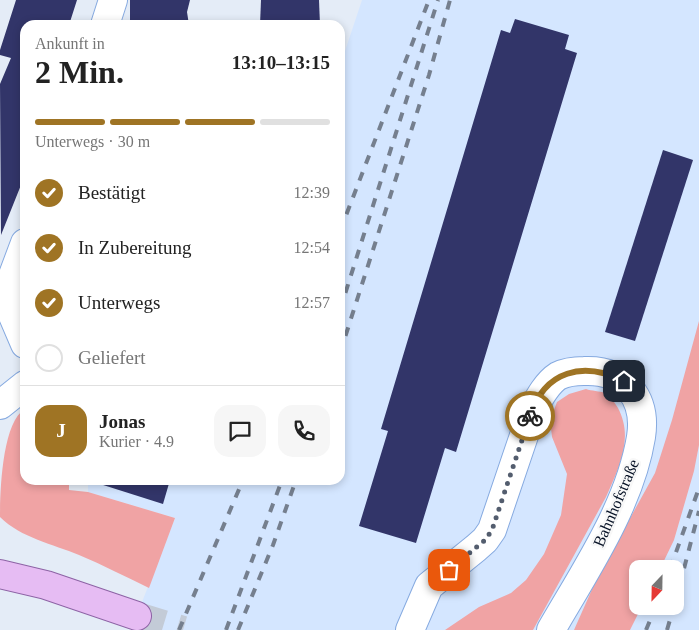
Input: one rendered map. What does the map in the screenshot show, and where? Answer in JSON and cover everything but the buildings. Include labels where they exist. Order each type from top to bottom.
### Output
[{"type":"main road","points":[[0,574],[46,585],[137,616]]},
{"type":"street","points":[[107,20],[113,0]]},
{"type":"street","points":[[20,256],[13,275],[10,309],[20,332]]},
{"type":"street","name":"Bahnhofstraße","points":[[410,630],[429,586],[476,548],[492,530],[533,409],[542,392],[558,376],[575,371],[592,370],[608,373],[624,381],[638,402],[642,421],[637,454],[630,479],[610,525],[551,630]]},
{"type":"street","points":[[0,405],[20,389]]},
{"type":"shaded area","points":[[362,0],[699,0],[699,630],[131,630],[175,518],[88,492],[88,485],[345,485],[345,51]]},
{"type":"shaded area","points":[[699,321],[699,445],[694,471],[674,540],[664,560],[629,560],[629,615],[638,615],[630,630],[574,630],[597,578],[655,473],[672,420]]},
{"type":"shaded area","points":[[586,389],[605,393],[618,408],[625,430],[623,453],[606,497],[533,630],[445,630],[479,607],[511,593],[526,580],[544,554],[561,515],[567,474],[552,437],[550,420],[557,402],[569,394]]},
{"type":"shaded area","points":[[20,413],[20,485],[69,485],[69,490],[88,492],[175,518],[149,588],[88,559],[27,535],[0,517],[4,458],[11,428]]},
{"type":"tunnel","points":[[137,616],[183,630]]},
{"type":"railway","points":[[345,218],[429,0]]},
{"type":"railway","points":[[345,294],[438,0]]},
{"type":"railway","points":[[345,337],[429,75],[450,0]]},
{"type":"railway","points":[[179,630],[241,485]]},
{"type":"railway","points":[[226,630],[280,485]]},
{"type":"railway","points":[[238,630],[273,545],[294,485]]},
{"type":"railway","points":[[673,560],[699,488]]},
{"type":"railway","points":[[684,568],[699,511]]},
{"type":"railway","points":[[646,630],[652,615]]},
{"type":"railway","points":[[667,630],[671,615]]},
{"type":"way so far","points":[[449,570],[485,540],[492,530],[499,514],[530,416]]},
{"type":"route","points":[[530,416],[542,392],[558,376],[575,371],[592,370],[608,373],[624,381]]}]
